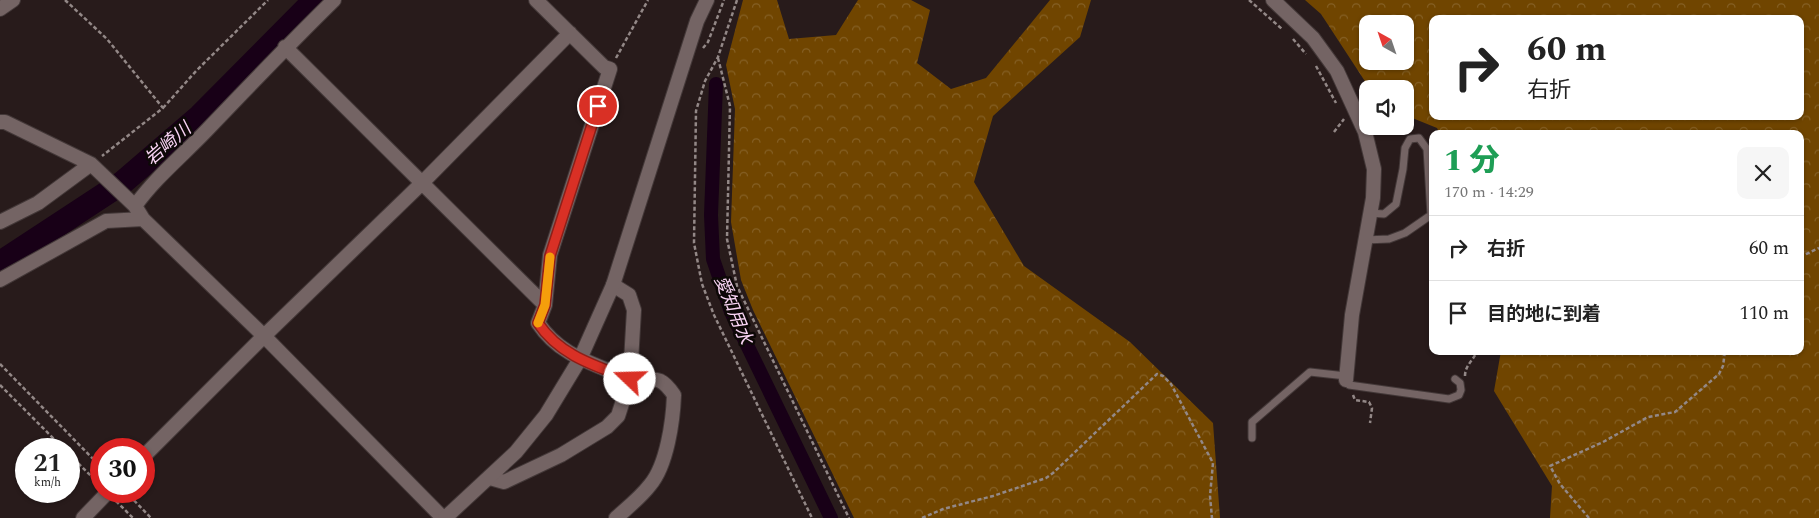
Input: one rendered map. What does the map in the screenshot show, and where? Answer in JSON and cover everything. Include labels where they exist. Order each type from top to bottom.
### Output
[{"type":"street","points":[[0,10],[13,0]]},
{"type":"street","points":[[132,205],[204,133],[285,47],[334,0]]},
{"type":"street","points":[[536,0],[604,67],[610,69],[550,256],[545,305],[538,323],[543,331],[570,355],[630,379],[650,378],[660,380],[674,395],[674,406],[661,466],[651,485],[616,518]]},
{"type":"street","points":[[0,122],[5,122],[91,164],[132,205],[143,220],[264,336],[444,518],[490,478],[516,452],[546,415],[580,359],[613,285],[697,21],[708,0]]},
{"type":"street","points":[[1272,0],[1313,38],[1337,71],[1365,132],[1374,169],[1373,198],[1352,315],[1347,380]]},
{"type":"street","points":[[155,445],[264,336],[422,184],[570,33]]},
{"type":"street","points":[[285,47],[545,305]]},
{"type":"street","points":[[0,222],[38,203],[91,164]]},
{"type":"street","points":[[0,280],[106,221],[143,220]]},
{"type":"street","points":[[490,478],[504,482],[561,455],[607,427],[618,416],[630,379],[634,310],[629,295],[613,285]]},
{"type":"street","points":[[83,518],[95,503]]},
{"type":"lane","points":[[1370,213],[1384,214],[1396,204],[1404,170],[1404,148],[1410,139],[1419,138],[1427,149],[1429,182]]},
{"type":"lane","points":[[1365,240],[1389,240],[1405,233],[1429,216]]},
{"type":"lane","points":[[1252,438],[1252,422],[1310,372],[1449,399],[1459,395],[1461,390],[1460,382],[1455,379]]},
{"type":"path","points":[[65,0],[107,39],[163,108]]},
{"type":"path","points":[[91,164],[163,108],[196,71],[268,0]]},
{"type":"path","points":[[610,69],[648,0]]},
{"type":"path","points":[[689,50],[700,52],[708,42],[724,0]]},
{"type":"path","points":[[737,0],[718,57],[705,82],[696,111],[694,219],[696,262],[714,316],[812,518]]},
{"type":"path","points":[[1249,0],[1303,49],[1315,65],[1336,104]]},
{"type":"path","points":[[718,57],[730,106],[727,239],[738,286],[849,518]]},
{"type":"path","points":[[1334,132],[1344,120],[1340,112]]},
{"type":"path","points":[[1804,255],[1819,248]]},
{"type":"path","points":[[1589,518],[1560,484],[1550,466],[1603,442],[1648,417],[1675,412],[1719,374],[1723,366],[1724,355]]},
{"type":"path","points":[[0,364],[90,456]]},
{"type":"path","points":[[922,518],[943,509],[993,496],[1046,478],[1157,374],[1163,376],[1171,384],[1213,463],[1210,496],[1212,518]]},
{"type":"path","points":[[1347,380],[1355,400],[1370,402],[1372,408],[1370,423]]},
{"type":"path","points":[[0,385],[53,438]]},
{"type":"path","points":[[80,465],[90,474]]},
{"type":"path","points":[[119,503],[133,518]]},
{"type":"path","points":[[137,503],[152,518]]},
{"type":"green space","points":[[743,0],[777,0],[789,39],[836,35],[858,0],[911,0],[930,10],[917,63],[951,89],[986,78],[1050,0],[1091,0],[1080,37],[993,116],[974,182],[1024,266],[1130,342],[1213,423],[1220,518],[854,518],[753,310],[741,280],[731,222],[735,109],[726,65]]},
{"type":"green space","points":[[1305,0],[1819,0],[1819,518],[1550,518],[1552,486],[1494,391],[1500,355],[1804,355],[1804,130],[1438,130],[1414,119],[1414,80],[1364,80],[1321,14]]},
{"type":"waterway","name":"岩崎川","points":[[0,263],[122,183],[200,116],[315,0]]},
{"type":"waterway","name":"愛知用水","points":[[716,84],[711,215],[713,259],[731,312],[831,518]]},
{"type":"slow traffic","points":[[538,323],[545,305],[550,257]]},
{"type":"route","points":[[598,106],[550,256],[545,305],[538,323],[543,331],[570,355],[630,379]]}]
